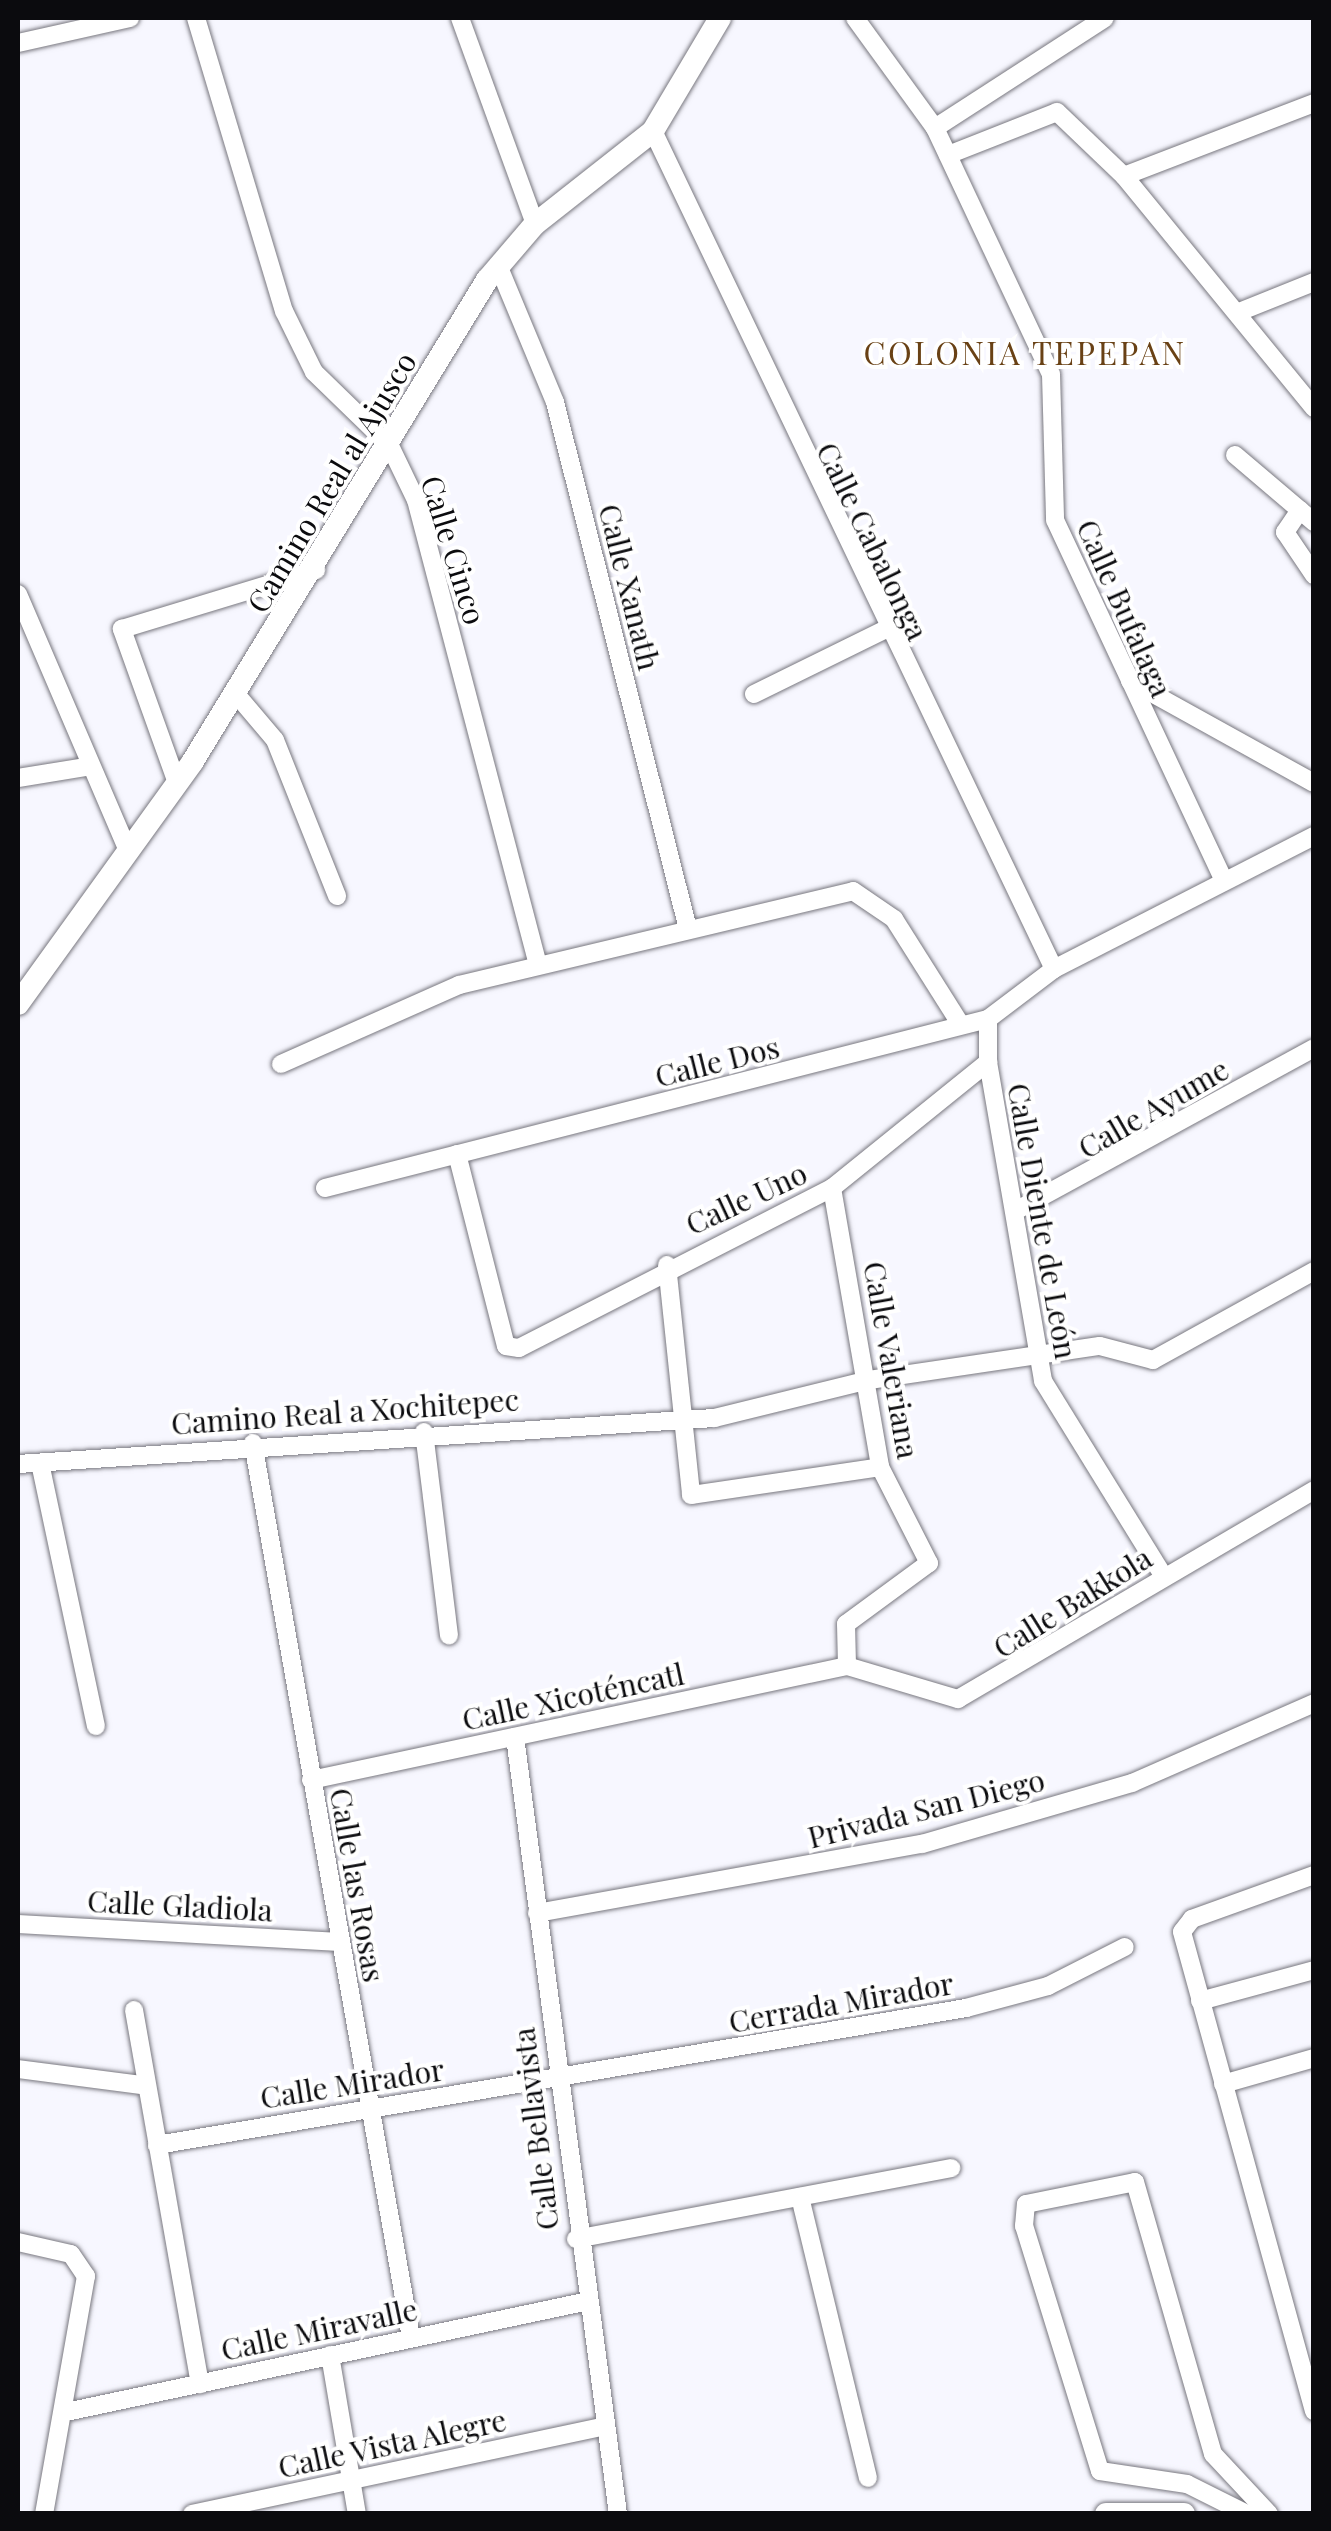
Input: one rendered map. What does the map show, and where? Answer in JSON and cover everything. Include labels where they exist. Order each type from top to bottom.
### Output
[{"type":"street","points":[[18,43],[130,18]]},
{"type":"street","name":"Calle Cinco","points":[[196,18],[284,310],[314,372],[390,446],[416,500],[537,962]]},
{"type":"street","points":[[460,18],[535,224]]},
{"type":"street","name":"Camino Real al Ajusco","points":[[18,1004],[236,694],[316,570],[498,265],[535,224],[653,131],[720,18]]},
{"type":"street","name":"Calle Bufalaga","points":[[854,18],[935,128],[1051,374],[1059,414],[1055,520],[1222,879]]},
{"type":"street","points":[[935,128],[1024,79],[1106,18]]},
{"type":"street","points":[[1124,176],[1314,103]]},
{"type":"street","points":[[948,155],[1057,112],[1124,176],[1314,408]]},
{"type":"street","name":"Calle Cabalonga","points":[[653,131],[884,630],[1054,969]]},
{"type":"street","name":"Calle Xanath","points":[[498,265],[555,402],[688,929]]},
{"type":"street","points":[[1238,312],[1314,282]]},
{"type":"street","points":[[1235,455],[1306,516],[1284,532],[1314,576]]},
{"type":"street","points":[[177,783],[122,629],[316,570]]},
{"type":"street","points":[[18,597],[128,852]]},
{"type":"street","points":[[754,694],[884,630]]},
{"type":"street","points":[[1130,681],[1314,783]]},
{"type":"street","points":[[236,694],[276,740],[337,896]]},
{"type":"street","points":[[18,778],[91,766]]},
{"type":"street","points":[[988,1019],[1054,969],[1222,879],[1314,836]]},
{"type":"street","points":[[282,1064],[459,985],[537,962],[826,893],[853,891],[894,919],[959,1022]]},
{"type":"street","name":"Calle Dos","points":[[325,1188],[959,1022],[988,1019]]},
{"type":"street","name":"Calle Diente de León","points":[[988,1019],[988,1062],[1017,1210],[1035,1355],[1064,1429],[1164,1576]]},
{"type":"street","name":"Calle Ayume","points":[[1017,1210],[1314,1048]]},
{"type":"street","name":"Calle Uno","points":[[457,1154],[506,1346],[519,1348],[667,1266],[832,1188],[988,1062]]},
{"type":"street","name":"Calle Valeriana","points":[[832,1188],[870,1380],[880,1467],[929,1563],[846,1624],[847,1666]]},
{"type":"street","points":[[667,1266],[677,1418],[687,1488],[698,1498],[880,1467]]},
{"type":"street","name":"Camino Real a Xochitepec","points":[[18,1464],[252,1443],[714,1418],[870,1380],[1100,1346],[1153,1360],[1314,1271]]},
{"type":"street","points":[[424,1432],[449,1635]]},
{"type":"street","name":"Calle las Rosas","points":[[252,1443],[410,2337]]},
{"type":"street","points":[[40,1463],[96,1726]]},
{"type":"street","name":"Calle Bakkola","points":[[847,1666],[958,1699],[1314,1490]]},
{"type":"street","name":"Calle Xicoténcatl","points":[[310,1780],[847,1666]]},
{"type":"street","name":"Privada San Diego","points":[[536,1913],[922,1844],[1132,1783],[1314,1703]]},
{"type":"street","name":"Calle Bellavista","points":[[515,1736],[584,2302],[618,2514]]},
{"type":"street","points":[[1314,1875],[1184,1924],[1200,2002],[1306,2365],[1314,2411]]},
{"type":"street","name":"Calle Gladiola","points":[[18,1924],[340,1942]]},
{"type":"street","name":"Cerrada Mirador","points":[[556,2079],[966,2008],[1048,1986],[1125,1947]]},
{"type":"street","points":[[1200,2002],[1314,1970]]},
{"type":"street","points":[[134,2010],[142,2085],[157,2145],[200,2384]]},
{"type":"street","points":[[1223,2084],[1314,2058]]},
{"type":"street","points":[[18,2068],[142,2085]]},
{"type":"street","name":"Calle Mirador","points":[[157,2145],[371,2106],[556,2079]]},
{"type":"street","points":[[576,2239],[951,2168]]},
{"type":"street","points":[[1247,2514],[1210,2491],[1100,2471],[1024,2226],[1026,2204],[1135,2182],[1213,2454],[1269,2514]]},
{"type":"street","points":[[800,2197],[868,2478]]},
{"type":"street","points":[[18,2242],[72,2254],[86,2276],[66,2412],[44,2514]]},
{"type":"street","name":"Calle Miravalle","points":[[66,2412],[584,2302]]},
{"type":"street","points":[[330,2355],[357,2514]]},
{"type":"street","name":"Calle Vista Alegre","points":[[192,2514],[602,2427]]},
{"type":"street","points":[[1106,2514],[1184,2514]]},
{"type":"district","name":"COLONIA TEPEPAN","points":[[1025,352]]}]
